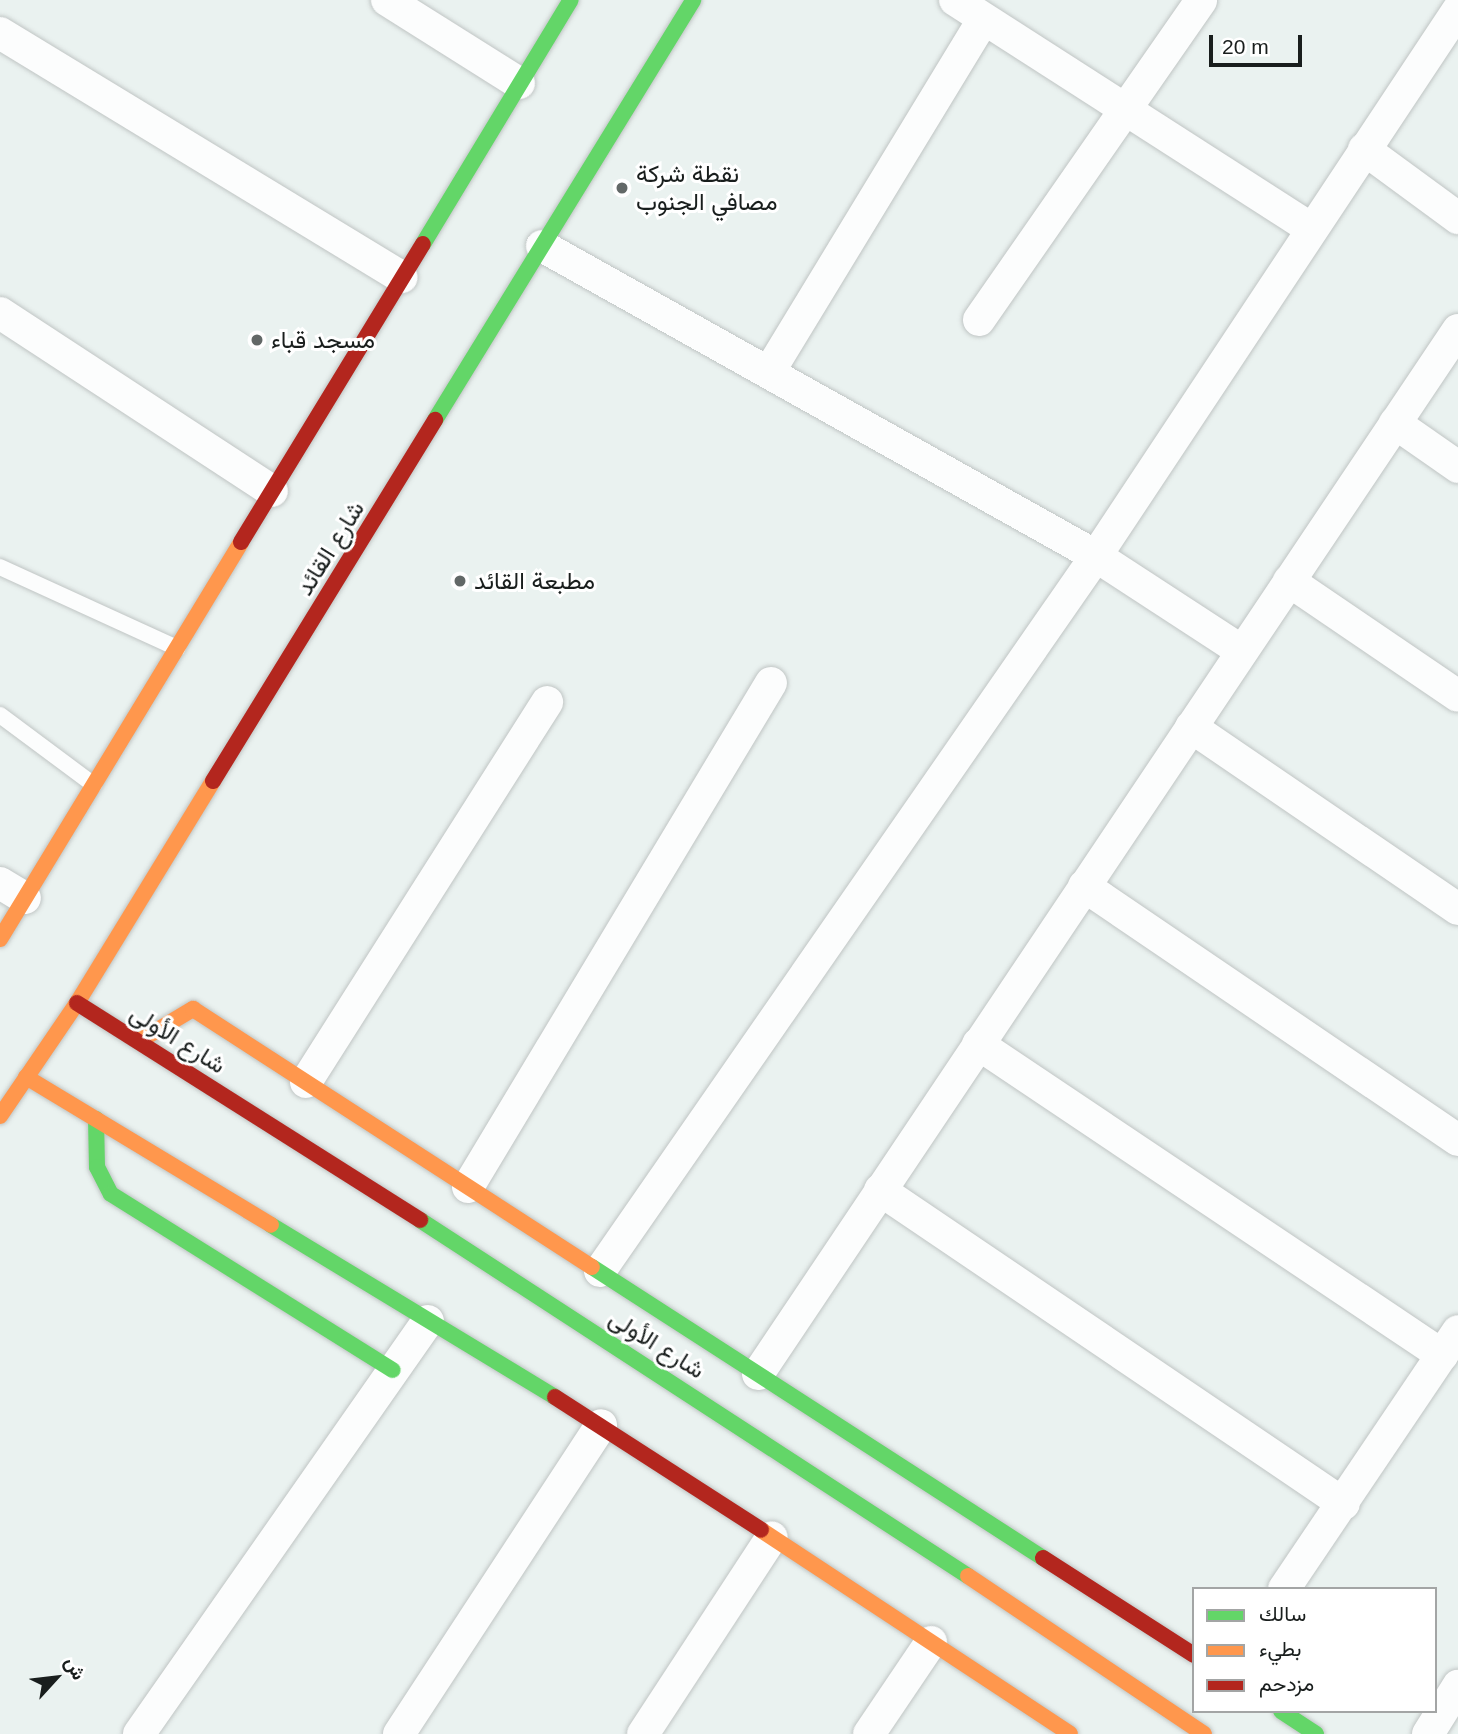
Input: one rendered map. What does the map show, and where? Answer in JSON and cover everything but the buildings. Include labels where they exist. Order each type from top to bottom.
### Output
[{"type":"main road","points":[[0,939],[12,891],[94,785],[571,0]]},
{"type":"main road","name":"شارع القائد","points":[[0,1116],[77,1003],[693,0]]},
{"type":"main road","name":"شارع الأولى","points":[[77,1003],[729,1416],[1204,1734]]},
{"type":"main road","points":[[139,1041],[193,1009],[1192,1654]]},
{"type":"main road","points":[[26,1077],[601,1425],[1070,1734]]},
{"type":"main road","points":[[96,1119],[97,1167],[111,1194],[393,1370]]},
{"type":"main road","points":[[1008,1603],[1038,1555]]},
{"type":"main road","points":[[1284,1713],[1316,1734]]},
{"type":"street","points":[[387,0],[519,82]]},
{"type":"street","points":[[955,0],[1310,228]]},
{"type":"street","points":[[979,320],[1201,0]]},
{"type":"street","points":[[600,1271],[1096,556],[1310,228],[1458,10]]},
{"type":"street","points":[[769,372],[984,19]]},
{"type":"street","points":[[0,33],[402,277]]},
{"type":"street","points":[[1364,149],[1458,218]]},
{"type":"street","points":[[542,246],[1096,556],[1242,651]]},
{"type":"street","points":[[0,313],[272,491]]},
{"type":"street","points":[[758,1374],[1458,330]]},
{"type":"street","points":[[1395,423],[1458,467]]},
{"type":"street","points":[[1289,581],[1458,696]]},
{"type":"street","points":[[468,1187],[771,683]]},
{"type":"street","points":[[306,1082],[547,702]]},
{"type":"street","points":[[1191,727],[1458,909]]},
{"type":"street","points":[[1084,886],[1458,1140]]},
{"type":"street","points":[[978,1044],[1450,1343],[1344,1504],[1285,1587]]},
{"type":"street","points":[[880,1190],[1344,1504]]},
{"type":"street","points":[[139,1734],[428,1321]]},
{"type":"street","points":[[399,1734],[601,1425]]},
{"type":"street","points":[[643,1734],[772,1537]]},
{"type":"street","points":[[869,1734],[931,1642]]},
{"type":"street","points":[[1428,1734],[1458,1686]]},
{"type":"lane","points":[[2,571],[177,648]]},
{"type":"lane","points":[[0,715],[94,785]]},
{"type":"traffic: fast","points":[[423,244],[571,0]]},
{"type":"traffic: fast","points":[[435,420],[693,0]]},
{"type":"traffic: fast","points":[[96,1119],[97,1167],[111,1194],[393,1370]]},
{"type":"traffic: fast","points":[[420,1220],[968,1576]]},
{"type":"traffic: fast","points":[[271,1225],[555,1397]]},
{"type":"traffic: fast","points":[[592,1267],[1043,1558]]},
{"type":"traffic: fast","points":[[1284,1713],[1316,1734]]},
{"type":"traffic: slow","points":[[0,939],[241,542]]},
{"type":"traffic: slow","points":[[0,1116],[77,1003],[213,781]]},
{"type":"traffic: slow","points":[[139,1041],[193,1009],[592,1267]]},
{"type":"traffic: slow","points":[[26,1077],[271,1225]]},
{"type":"traffic: slow","points":[[761,1530],[1070,1734]]},
{"type":"traffic: slow","points":[[968,1576],[1204,1734]]},
{"type":"traffic: jam","points":[[241,542],[423,244]]},
{"type":"traffic: jam","points":[[213,781],[435,420]]},
{"type":"traffic: jam","points":[[77,1003],[420,1220]]},
{"type":"traffic: jam","points":[[555,1397],[761,1530]]},
{"type":"traffic: jam","points":[[1043,1558],[1192,1654]]},
{"type":"place","name":"نقطة شركة مصافي الجنوب","points":[[622,188]]},
{"type":"place","name":"مسجد قباء","points":[[257,340]]},
{"type":"place","name":"مطبعة القائد","points":[[460,581]]}]
